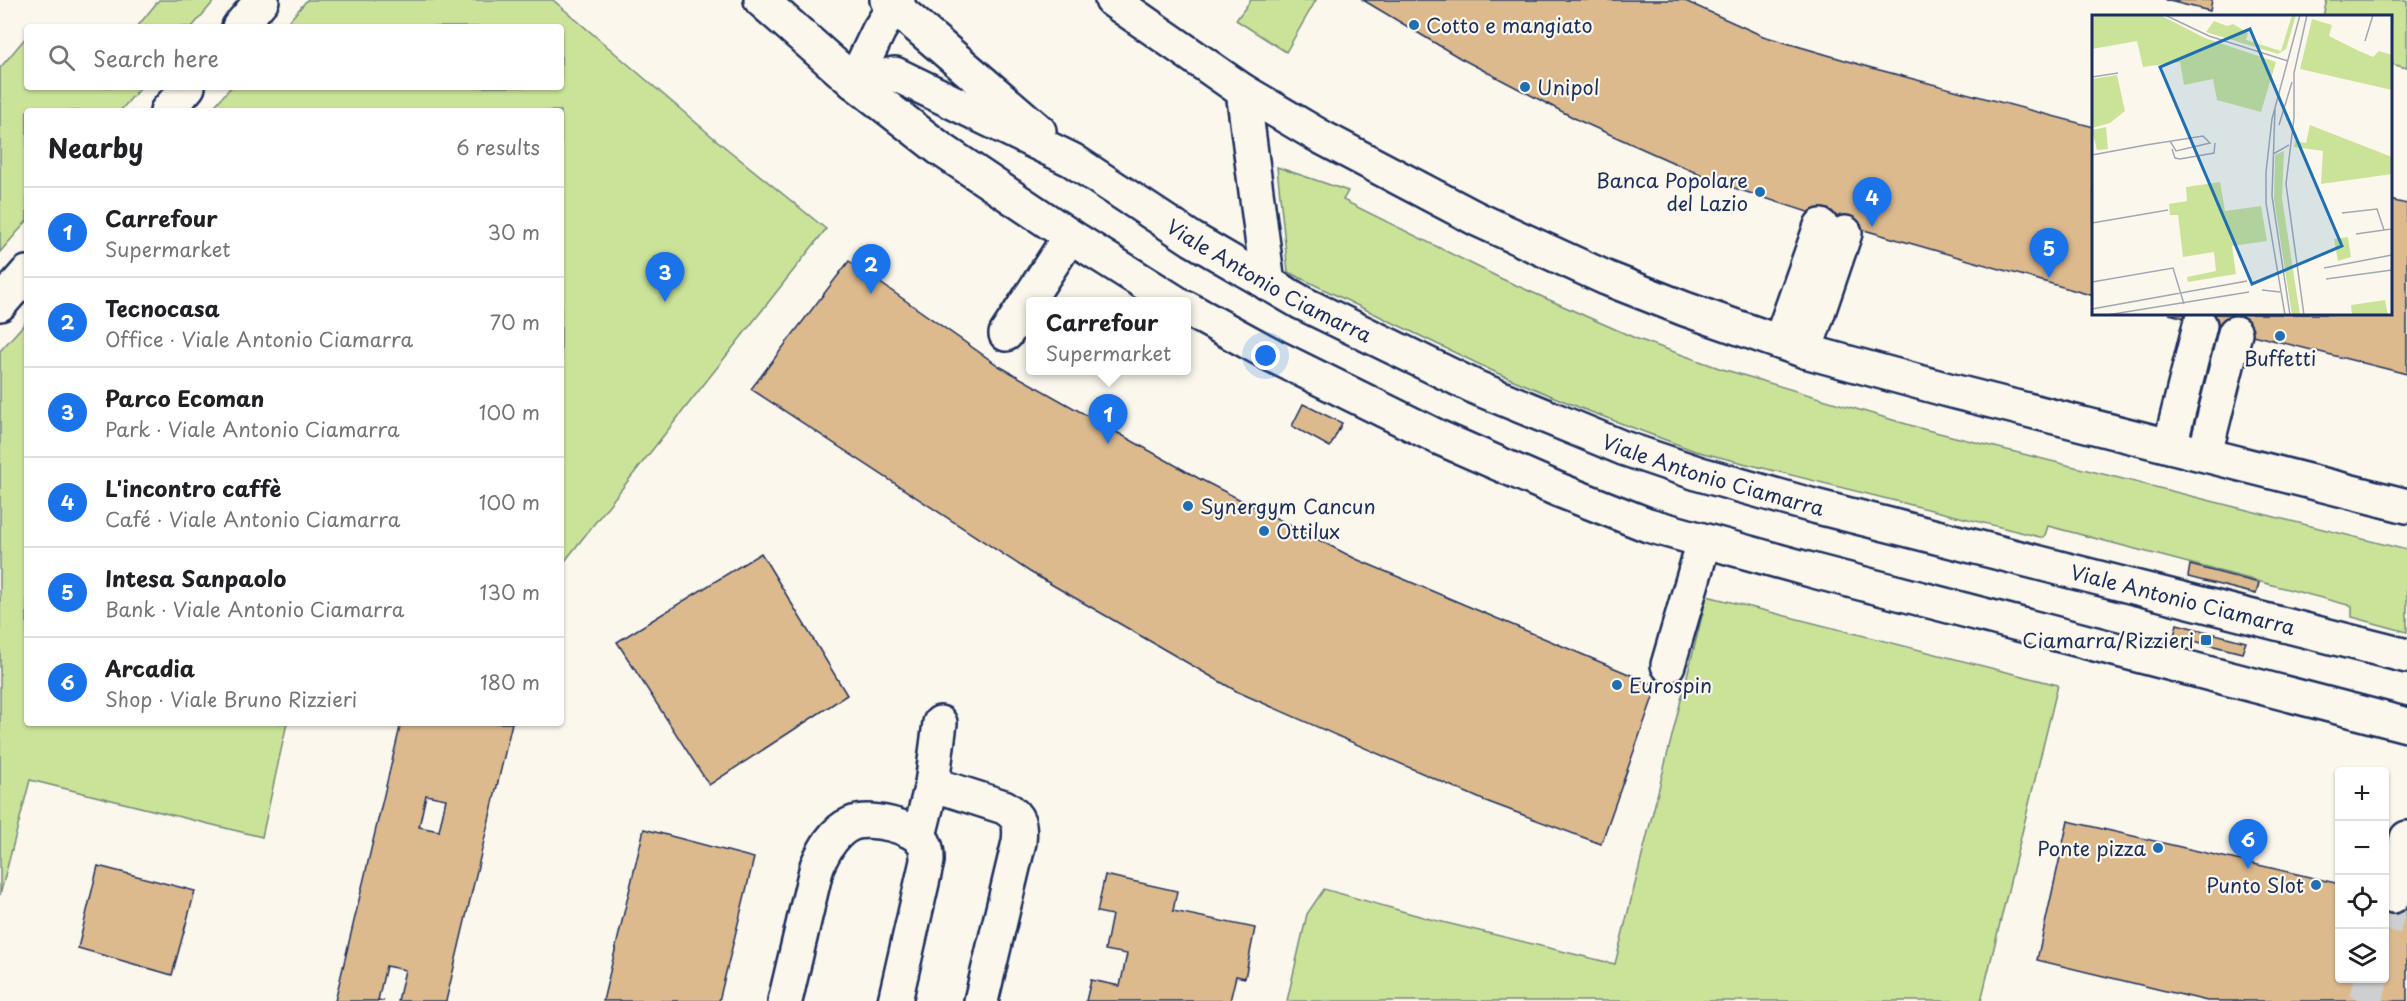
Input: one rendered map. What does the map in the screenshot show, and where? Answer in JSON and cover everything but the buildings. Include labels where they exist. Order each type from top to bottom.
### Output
[{"type":"street","points":[[242,24],[262,0]]},
{"type":"street","points":[[762,0],[854,81],[939,148],[1070,236],[1168,297]]},
{"type":"street","points":[[1112,0],[1243,91],[1378,168],[1525,242],[1606,278],[1696,313],[1793,346],[1952,391],[2407,506]]},
{"type":"street","points":[[854,81],[893,2]]},
{"type":"street","name":"Viale Antonio Ciamarra","points":[[893,2],[1072,160]]},
{"type":"street","name":"Viale Antonio Ciamarra","points":[[854,81],[895,74],[1072,160],[1192,239],[1268,284],[1506,401],[1623,448],[1700,474],[1810,505],[2407,656]]},
{"type":"street","points":[[170,108],[185,90]]},
{"type":"street","points":[[1243,91],[1268,284]]},
{"type":"street","points":[[1793,346],[1833,229]]},
{"type":"street","points":[[1030,297],[1070,236]]},
{"type":"street","points":[[0,304],[24,276]]},
{"type":"street","points":[[1006,334],[1026,303]]},
{"type":"street","points":[[1191,311],[1274,357],[1471,452],[1648,525],[2405,731]]},
{"type":"street","points":[[2170,446],[2200,325]]},
{"type":"street","points":[[2205,454],[2235,333]]},
{"type":"street","points":[[1668,665],[1704,541]]},
{"type":"street","points":[[919,836],[932,784],[940,723]]},
{"type":"street","points":[[932,784],[1004,807],[1013,812],[1019,820],[1019,842],[981,1001]]},
{"type":"street","points":[[785,1001],[817,866],[830,842],[850,824],[868,820],[907,830],[919,836],[927,851],[927,861],[895,1001]]},
{"type":"street","points":[[2393,896],[2407,838]]},
{"type":"green space","points":[[159,0],[215,0],[195,24],[139,24]]},
{"type":"green space","points":[[307,0],[553,0],[721,144],[826,229],[564,562],[564,108],[213,108],[228,90],[564,90],[564,24],[287,24]]},
{"type":"green space","points":[[1251,0],[1316,0],[1286,52],[1236,20]]},
{"type":"green space","points":[[2327,0],[2407,0],[2407,68],[2392,64],[2392,15],[2323,15]]},
{"type":"green space","points":[[24,40],[24,90],[138,90],[123,108],[24,108],[24,224],[0,252],[0,68]]},
{"type":"green space","points":[[1277,167],[1348,191],[1343,200],[1502,279],[1635,338],[1719,368],[1923,429],[2407,550],[2407,632],[2352,617],[2352,606],[2048,526],[2044,538],[1695,451],[1583,409],[1497,373],[1288,272]]},
{"type":"green space","points":[[24,324],[24,726],[286,726],[262,837],[30,780],[0,895],[0,351]]},
{"type":"green space","points":[[1707,596],[2058,685],[1981,1001],[1287,1001],[1307,914],[1324,889],[1430,919],[1615,964]]},
{"type":"tunnel","points":[[2389,911],[2393,896]]},
{"type":"tunnel","points":[[2366,1001],[2371,983]]},
{"type":"place","name":"Cotto e mangiato","points":[[1414,25]]},
{"type":"place","name":"Unipol","points":[[1525,87]]},
{"type":"place","name":"Banca Popolare del Lazio","points":[[1760,192]]},
{"type":"place","name":"L'incontro caffè","points":[[1872,227]]},
{"type":"place","name":"Intesa Sanpaolo","points":[[2049,278]]},
{"type":"place","name":"Tecnocasa","points":[[871,294]]},
{"type":"place","name":"Parco Ecoman","points":[[665,302]]},
{"type":"place","name":"Buffetti","points":[[2280,336]]},
{"type":"place","name":"Carrefour","points":[[1108,444]]},
{"type":"place","name":"Synergym Cancun","points":[[1188,506]]},
{"type":"place","name":"Ottilux","points":[[1264,531]]},
{"type":"place","name":"Ciamarra/Rizzieri","points":[[2206,640]]},
{"type":"place","name":"Eurospin","points":[[1617,685]]},
{"type":"place","name":"Ponte pizza","points":[[2158,848]]},
{"type":"place","name":"Arcadia","points":[[2248,869]]},
{"type":"place","name":"Punto Slot","points":[[2316,885]]}]
